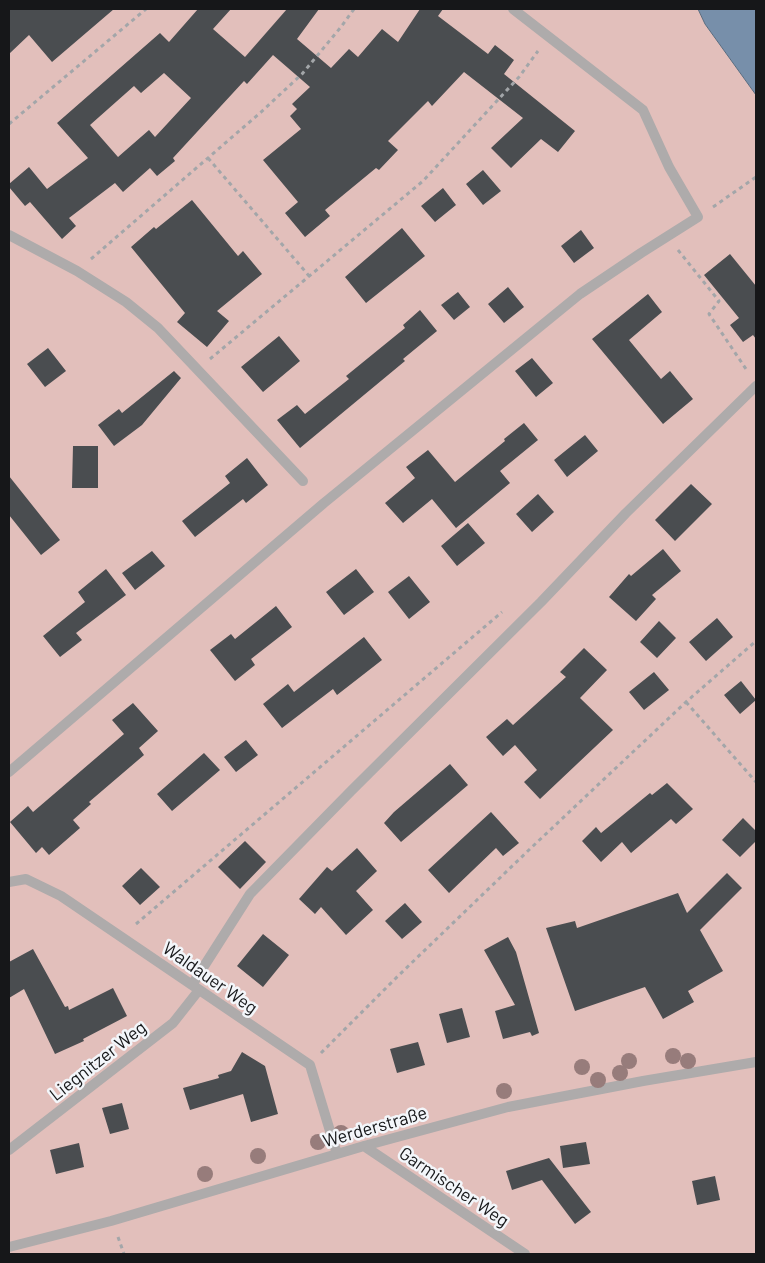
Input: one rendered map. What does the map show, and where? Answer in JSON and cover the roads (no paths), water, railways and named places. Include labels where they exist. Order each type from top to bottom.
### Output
[{"type":"lane","points":[[9,772],[324,503],[580,294],[698,217],[669,167],[643,110],[513,9]]},
{"type":"lane","points":[[9,235],[77,271],[126,302],[158,328],[303,481]]},
{"type":"lane","name":"Liegnitzer Weg","points":[[9,1150],[174,1023],[250,894],[626,513],[756,386]]},
{"type":"lane","name":"Waldauer Weg","points":[[9,882],[26,879],[61,896],[310,1065],[337,1154]]},
{"type":"lane","name":"Werderstraße","points":[[9,1247],[111,1220],[364,1146],[508,1108],[643,1081],[756,1062]]},
{"type":"lane","name":"Garmischer Weg","points":[[364,1146],[526,1254]]},
{"type":"water","points":[[698,9],[756,9],[756,95],[705,24]]}]
